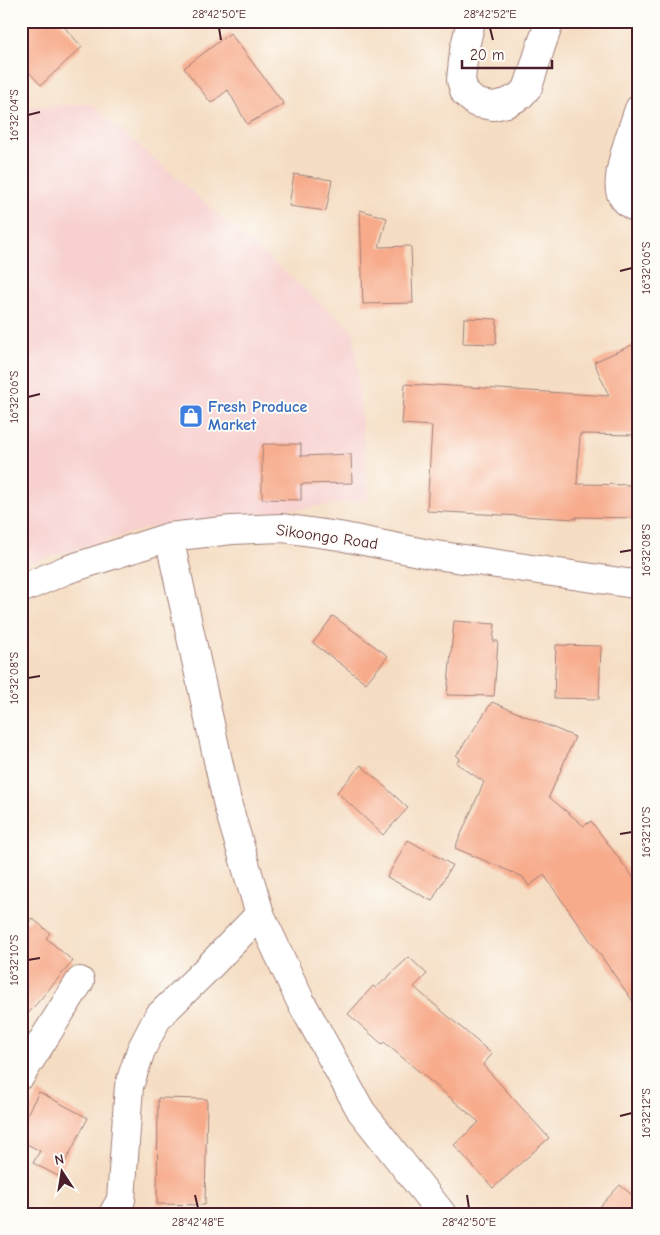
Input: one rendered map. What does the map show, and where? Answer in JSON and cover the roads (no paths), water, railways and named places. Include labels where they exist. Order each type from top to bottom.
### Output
[{"type":"street","points":[[471,21],[464,52],[461,80],[465,93],[476,103],[493,106],[507,103],[520,96],[528,87],[550,21]]},
{"type":"street","points":[[639,109],[620,169],[620,193],[630,206],[639,209]]},
{"type":"street","name":"Sikoongo Road","points":[[21,589],[66,570],[170,537],[232,530],[282,528],[339,536],[428,554],[639,584]]},
{"type":"street","points":[[170,537],[228,806],[260,914],[300,1000],[361,1111],[442,1214]]},
{"type":"street","points":[[113,1214],[120,1200],[129,1086],[141,1050],[158,1017],[260,914]]},
{"type":"street","points":[[21,1075],[80,981]]},
{"type":"place","name":"Fresh Produce Market","points":[[191,416]]}]
